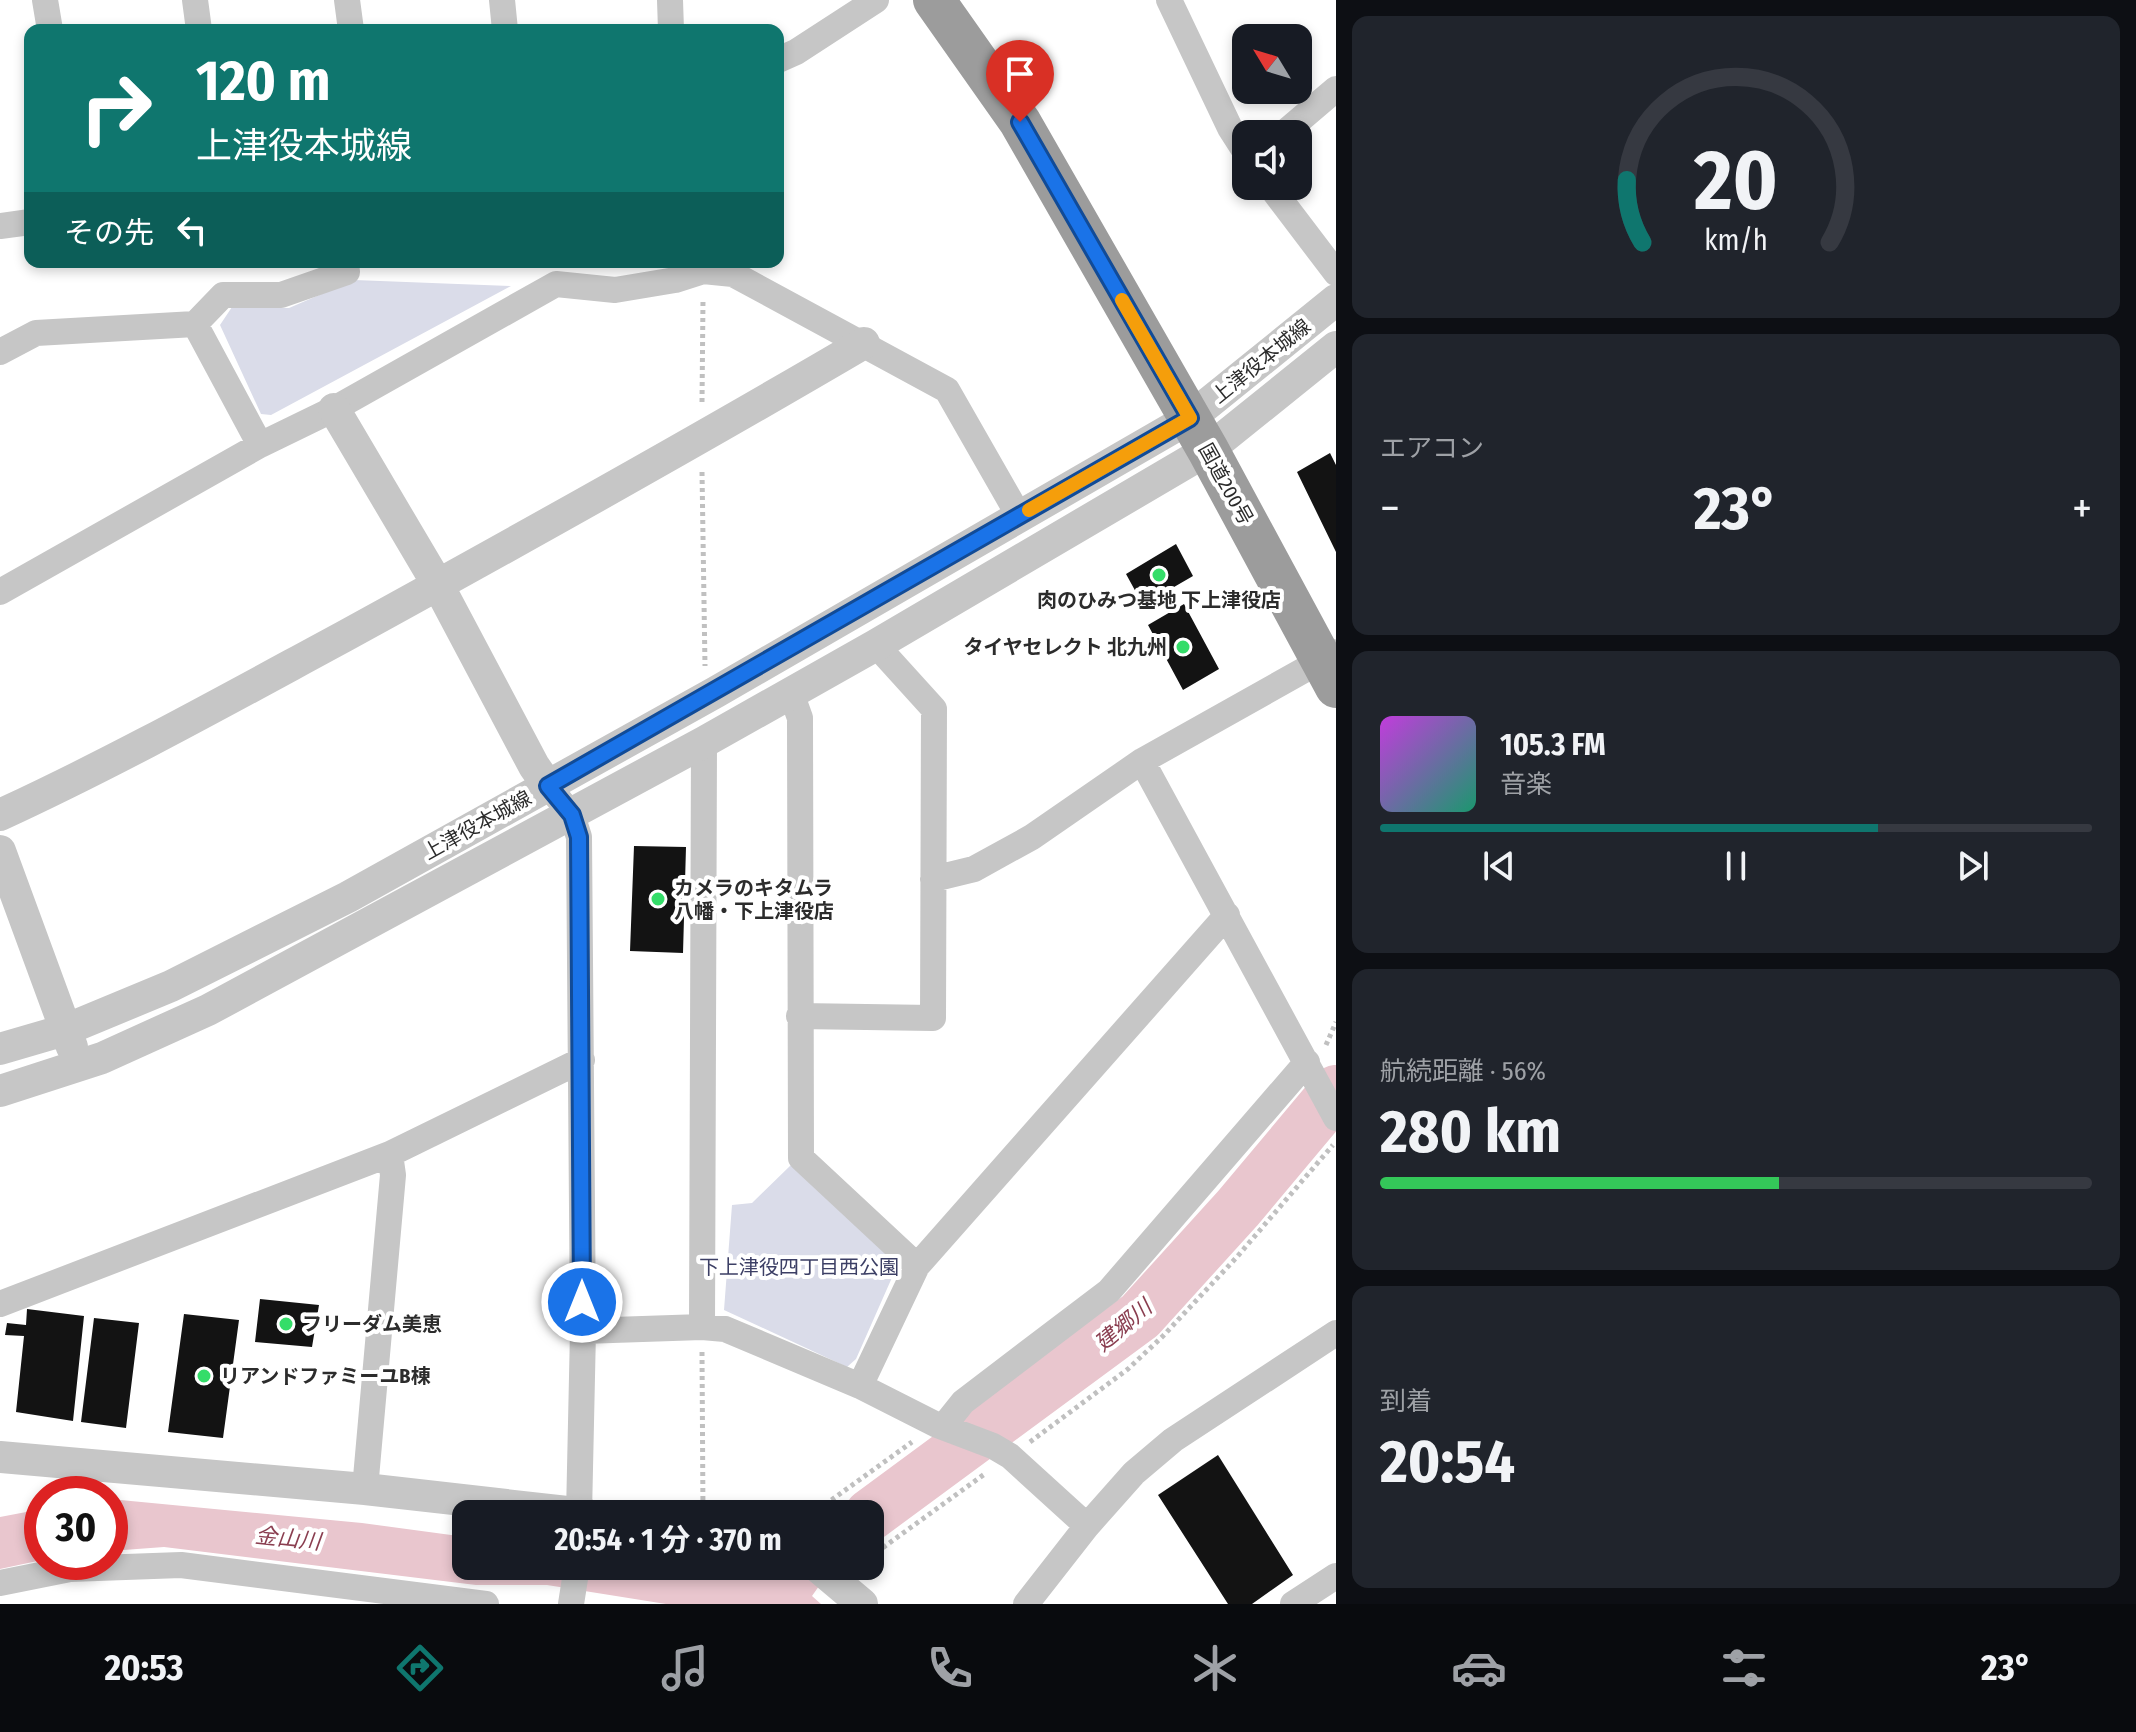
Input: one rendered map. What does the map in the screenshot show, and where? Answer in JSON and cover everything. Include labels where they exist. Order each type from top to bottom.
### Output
[{"type":"highway","name":"国道200号","points":[[934,0],[1020,122],[1331,665]]},
{"type":"street","points":[[45,0],[49,24]]},
{"type":"street","points":[[195,0],[198,24]]},
{"type":"street","points":[[347,0],[350,24]]},
{"type":"street","points":[[502,0],[504,24]]},
{"type":"street","points":[[670,0],[671,24]]},
{"type":"street","points":[[784,57],[876,0]]},
{"type":"street","points":[[1169,0],[1232,131]]},
{"type":"street","points":[[1299,120],[1336,89]]},
{"type":"street","points":[[1281,200],[1336,273]]},
{"type":"street","points":[[0,226],[24,223]]},
{"type":"street","points":[[0,352],[36,333],[195,324],[223,295],[281,295],[347,272],[347,268]]},
{"type":"street","points":[[0,592],[260,445],[334,409],[556,284],[615,290],[674,271],[733,274],[947,390],[1019,516]]},
{"type":"street","name":"上津役本城線","points":[[0,1049],[65,1030],[171,986],[348,897],[1019,516],[1199,434],[1336,300]]},
{"type":"street","points":[[195,324],[260,445]]},
{"type":"street","points":[[0,815],[94,772],[438,585],[702,439],[864,343]]},
{"type":"street","name":"上津役本城線","points":[[0,1091],[102,1058],[208,1010],[704,742],[876,645],[1336,347]]},
{"type":"street","points":[[334,409],[438,585],[534,766],[572,815],[579,837],[583,1331],[579,1500]]},
{"type":"street","points":[[799,1016],[933,1018],[934,709],[876,645]]},
{"type":"street","points":[[933,879],[974,869],[1032,837],[1142,761],[1331,665]]},
{"type":"street","points":[[791,693],[800,718],[801,1158],[917,1266]]},
{"type":"street","points":[[702,1327],[704,742]]},
{"type":"street","points":[[1142,761],[1336,1118]]},
{"type":"street","points":[[0,851],[79,1065]]},
{"type":"street","points":[[860,1386],[917,1266],[1227,915]]},
{"type":"street","points":[[0,1304],[390,1154],[582,1060]]},
{"type":"street","points":[[944,1428],[963,1402],[1109,1291],[1310,1070]]},
{"type":"street","points":[[365,1489],[393,1175],[390,1154]]},
{"type":"street","points":[[583,1331],[725,1329],[1002,1451],[1087,1526]]},
{"type":"street","points":[[1026,1604],[1087,1526],[1134,1473],[1173,1440],[1336,1333]]},
{"type":"street","points":[[0,1457],[459,1500]]},
{"type":"street","points":[[0,1583],[70,1569],[181,1565],[356,1596],[486,1604]]},
{"type":"street","points":[[1293,1604],[1336,1576]]},
{"type":"street","points":[[835,1580],[862,1604]]},
{"type":"path","points":[[704,598],[705,667]]},
{"type":"path","points":[[884,1546],[1002,1451],[1128,1369],[1236,1258],[1336,1140]]},
{"type":"path","points":[[702,1327],[703,1500]]},
{"type":"path","points":[[833,1500],[944,1428]]},
{"type":"green space","points":[[354,280],[511,286],[271,415],[261,414],[220,325],[232,307],[289,308]]},
{"type":"green space","name":"下上津役四丁目西公園","points":[[791,1165],[891,1257],[894,1273],[856,1359],[847,1367],[724,1310],[732,1205],[752,1203]]},
{"type":"water","points":[[952,1444],[971,1454],[884,1517],[884,1500],[871,1500]]},
{"type":"water","name":"金山川","points":[[128,1501],[362,1523],[452,1535],[452,1580],[823,1580],[812,1596],[821,1604],[666,1604],[547,1585],[476,1585],[164,1547],[128,1550]]},
{"type":"water","points":[[24,1512],[24,1564],[0,1569],[0,1517]]},
{"type":"building","points":[[1330,453],[1336,465],[1336,552],[1297,472]]},
{"type":"building","name":"肉のひみつ基地 下上津役店","points":[[1176,544],[1193,576],[1143,605],[1126,574]]},
{"type":"building","name":"タイヤセレクト 北九州","points":[[1184,604],[1219,669],[1183,690],[1148,625]]},
{"type":"building","name":"カメラのキタムラ 八幡・下上津役店","points":[[634,846],[686,847],[683,953],[630,951]]},
{"type":"building","name":"フリーダム美恵","points":[[260,1299],[319,1305],[312,1347],[255,1342]]},
{"type":"building","points":[[27,1309],[84,1316],[73,1421],[16,1412],[24,1336],[5,1335],[7,1323],[26,1325]]},
{"type":"building","name":"リアンドファミーユB棟","points":[[184,1314],[239,1320],[223,1438],[168,1432]]},
{"type":"building","points":[[94,1318],[139,1323],[126,1428],[81,1422]]},
{"type":"building","points":[[1218,1455],[1293,1575],[1252,1604],[1228,1604],[1158,1495]]},
{"type":"waterway","name":"建郷川","points":[[884,1505],[1140,1316],[1238,1208],[1336,1091]]},
{"type":"slow traffic","points":[[1029,510],[1190,418],[1122,300]]},
{"type":"place","name":"肉のひみつ基地 下上津役店","points":[[1159,575]]},
{"type":"place","name":"タイヤセレクト 北九州","points":[[1183,647]]},
{"type":"place","name":"カメラのキタムラ 八幡・下上津役店","points":[[658,899]]},
{"type":"place","name":"フリーダム美恵","points":[[286,1324]]},
{"type":"place","name":"リアンドファミーユB棟","points":[[204,1376]]},
{"type":"route","points":[[582,1302],[579,837],[572,815],[548,786],[1190,418],[1020,122]]}]
